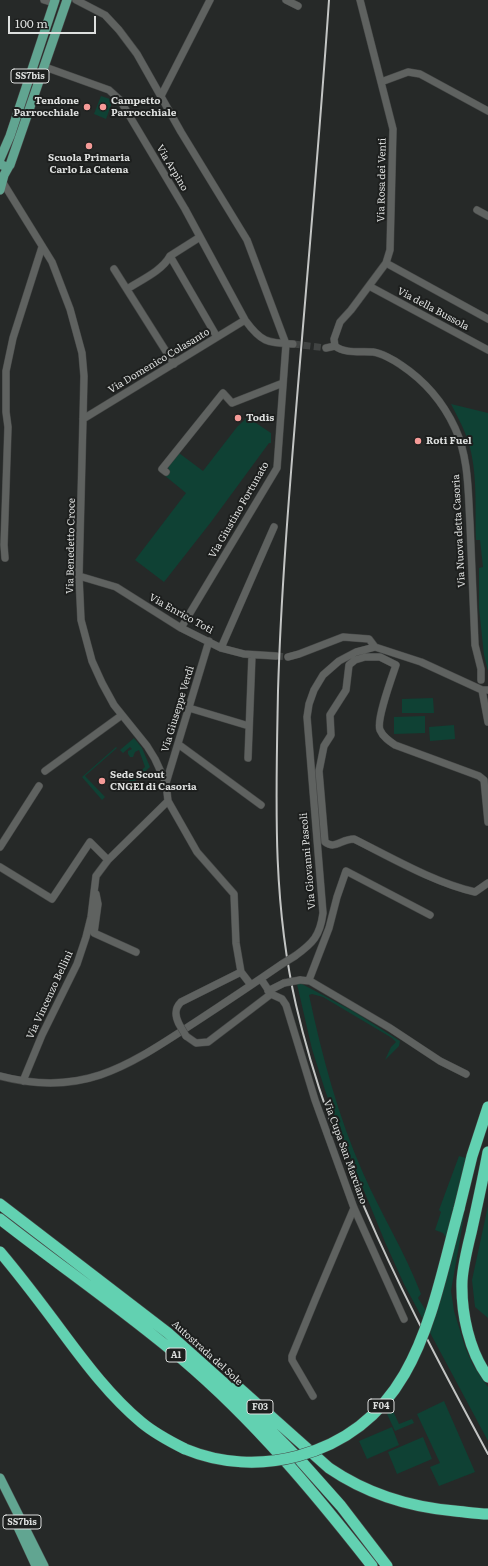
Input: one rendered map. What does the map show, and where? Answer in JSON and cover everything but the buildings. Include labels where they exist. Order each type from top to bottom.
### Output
[{"type":"highway","name":"F04","points":[[0,1252],[24,1281],[81,1357],[116,1398],[140,1422],[153,1432],[195,1454],[218,1459],[267,1462],[315,1451],[358,1428],[388,1399],[408,1371],[433,1305],[472,1156],[488,1107]]},
{"type":"highway","points":[[488,1152],[464,1264],[462,1295],[464,1314],[470,1339],[476,1356],[488,1377]]},
{"type":"highway","name":"Autostrada del Sole","points":[[0,1204],[178,1341],[224,1383],[292,1451],[341,1506],[387,1566]]},
{"type":"highway","name":"A1","points":[[0,1219],[182,1359],[227,1400],[290,1466],[331,1513],[372,1566]]},
{"type":"highway","name":"F03","points":[[178,1341],[210,1360],[329,1468],[340,1476],[378,1495],[407,1504],[436,1509],[488,1514]]},
{"type":"main road","points":[[3,167],[18,145],[67,0]]},
{"type":"main road","name":"SS7bis","points":[[3,167],[10,136],[55,2]]},
{"type":"main road","points":[[10,136],[12,144],[18,145]]},
{"type":"main road","name":"SS7bis","points":[[0,1478],[44,1566]]},
{"type":"main road","name":"SS7bis","points":[[0,1492],[36,1566]]},
{"type":"street","points":[[44,0],[55,2]]},
{"type":"street","points":[[76,0],[105,15],[119,30],[137,54],[246,240],[289,344]]},
{"type":"street","points":[[161,96],[210,0]]},
{"type":"street","points":[[286,0],[298,6]]},
{"type":"street","name":"Via Rosa dei Venti","points":[[335,346],[334,339],[340,322],[351,310],[386,263],[390,250],[394,155],[393,129],[360,0]]},
{"type":"street","name":"Via Arpino","points":[[45,67],[109,90],[120,100],[200,237],[245,320],[255,333],[264,340],[276,344],[289,344]]},
{"type":"street","points":[[381,82],[408,72],[420,74],[488,111]]},
{"type":"street","name":"Via Benedetto Croce","points":[[3,167],[42,247],[52,262],[70,309],[82,353],[84,376],[79,576],[81,620],[92,660],[114,705],[147,746],[155,759],[166,783],[168,801],[197,852],[234,894],[236,943],[241,972],[251,985]]},
{"type":"street","points":[[477,210],[488,216]]},
{"type":"street","points":[[127,289],[150,275],[167,261],[170,256],[200,237]]},
{"type":"street","points":[[5,558],[4,545],[8,427],[6,412],[6,371],[13,338],[42,247]]},
{"type":"street","points":[[170,256],[218,337]]},
{"type":"street","points":[[386,263],[488,319]]},
{"type":"street","points":[[114,269],[174,364]]},
{"type":"street","name":"Via della Bussola","points":[[369,286],[488,350]]},
{"type":"street","name":"Via Domenico Colasanto","points":[[83,419],[245,320]]},
{"type":"street","name":"Via Giustino Fortunato","points":[[181,628],[277,468],[283,383],[289,344]]},
{"type":"street","points":[[326,348],[335,346]]},
{"type":"street","name":"Via Nuova detta Casoria","points":[[335,346],[340,349],[375,352],[400,364],[419,379],[441,402],[455,428],[461,444],[468,490],[475,645],[484,685],[484,699],[488,722]]},
{"type":"street","points":[[166,472],[162,469],[223,393],[232,403],[283,383]]},
{"type":"street","points":[[221,648],[274,527]]},
{"type":"street","name":"Via Enrico Toti","points":[[79,576],[116,588],[181,628],[221,648],[252,655],[276,656]]},
{"type":"street","points":[[288,657],[343,637],[369,639],[375,647],[421,662],[462,680],[484,685]]},
{"type":"street","name":"Via Giuseppe Verdi","points":[[166,783],[209,641]]},
{"type":"street","name":"Via Giovanni Pascoli","points":[[0,1076],[23,1082],[68,1082],[97,1076],[120,1068],[146,1054],[261,979],[295,956],[314,940],[320,927],[323,913],[313,797],[308,717],[309,704],[314,690],[323,675],[339,661],[356,652],[375,647]]},
{"type":"street","points":[[248,758],[252,655]]},
{"type":"street","points":[[488,822],[484,780],[479,776],[395,745],[385,738],[379,729],[379,718],[396,665],[380,657],[365,656],[355,660],[349,665],[346,690],[330,716],[331,735],[324,746],[319,771],[325,842],[333,846],[346,839],[354,839],[443,882],[466,890],[475,892],[488,883]]},
{"type":"street","points":[[189,708],[249,726]]},
{"type":"street","points":[[45,771],[122,715]]},
{"type":"street","points":[[178,744],[262,806]]},
{"type":"street","points":[[0,847],[39,786]]},
{"type":"street","name":"Via Vincenzo Bellini","points":[[23,1082],[42,1035],[77,964],[86,937],[96,876],[108,860],[168,801]]},
{"type":"street","points":[[0,867],[52,899],[90,842],[108,860]]},
{"type":"street","points":[[309,980],[329,928],[337,897],[346,872],[430,915]]},
{"type":"street","points":[[95,888],[98,904],[94,933],[136,952]]},
{"type":"street","points":[[241,972],[181,1002],[176,1010],[176,1018],[186,1036],[196,1043],[208,1042],[270,992],[284,983],[309,980],[390,1028],[440,1061],[466,1074]]},
{"type":"street","points":[[261,979],[270,992]]},
{"type":"street","name":"Via Cupa San Marciano","points":[[270,992],[278,996],[286,1005],[315,1100],[354,1208],[404,1319]]},
{"type":"street","points":[[313,1396],[292,1360],[292,1356],[314,1300],[354,1208]]},
{"type":"green space","name":"Campetto Parrocchiale","points":[[101,96],[113,100],[106,119],[94,114]]},
{"type":"green space","points":[[451,404],[488,413],[488,671],[484,655],[479,608],[479,568],[483,567],[480,540],[476,540],[475,478],[471,453],[466,436]]},
{"type":"green space","points":[[256,409],[252,414],[259,418],[256,423],[271,433],[271,443],[269,443],[211,522],[164,582],[135,560],[186,493],[164,475],[169,469],[167,467],[179,453],[203,471],[237,427]]},
{"type":"green space","points":[[433,698],[434,713],[402,713],[402,699]]},
{"type":"green space","points":[[425,716],[425,733],[394,734],[394,717]]},
{"type":"green space","points":[[454,725],[455,739],[430,741],[429,727]]},
{"type":"green space","points":[[134,738],[142,748],[150,767],[132,784],[129,781],[145,767],[139,750],[135,752],[133,757],[130,757],[128,751],[132,749],[130,747],[123,753],[120,750]]},
{"type":"green space","points":[[116,747],[117,748],[85,776],[105,797],[102,800],[82,777]]},
{"type":"green space","points":[[300,983],[353,1011],[400,1041],[399,1046],[385,1060],[391,1047],[396,1042],[392,1038],[323,997],[312,994],[309,995],[319,1041],[338,1108],[346,1130],[363,1173],[415,1278],[421,1294],[418,1298],[433,1322],[453,1249],[443,1233],[435,1230],[441,1212],[439,1210],[459,1156],[466,1158],[464,1216],[451,1291],[454,1311],[465,1347],[473,1365],[488,1387],[488,1441],[404,1284],[385,1242],[338,1127],[325,1090],[312,1049],[297,984]]},
{"type":"green space","points":[[488,1206],[488,1318],[475,1307],[472,1280]]},
{"type":"green space","points":[[444,1401],[475,1472],[439,1486],[430,1467],[440,1463],[417,1414]]},
{"type":"green space","points":[[393,1411],[399,1424],[412,1419],[414,1423],[395,1431],[387,1414]]},
{"type":"green space","points":[[392,1427],[399,1445],[367,1459],[359,1441]]},
{"type":"green space","points":[[423,1437],[432,1459],[397,1474],[388,1452]]},
{"type":"tunnel","points":[[293,344],[326,348]]},
{"type":"tunnel","points":[[276,656],[288,657]]},
{"type":"railway","points":[[329,0],[291,471],[281,618],[276,810],[279,888],[283,927],[288,966],[296,1005],[312,1064],[331,1123],[353,1180],[403,1291],[488,1454]]},
{"type":"place","name":"Tendone Parrocchiale","points":[[87,107]]},
{"type":"place","name":"Campetto Parrocchiale","points":[[103,107]]},
{"type":"place","name":"Scuola Primaria Carlo La Catena","points":[[89,146]]},
{"type":"place","name":"Todis","points":[[238,418]]},
{"type":"place","name":"Roti Fuel","points":[[418,441]]},
{"type":"place","name":"Sede Scout CNGEI di Casoria","points":[[102,781]]}]
